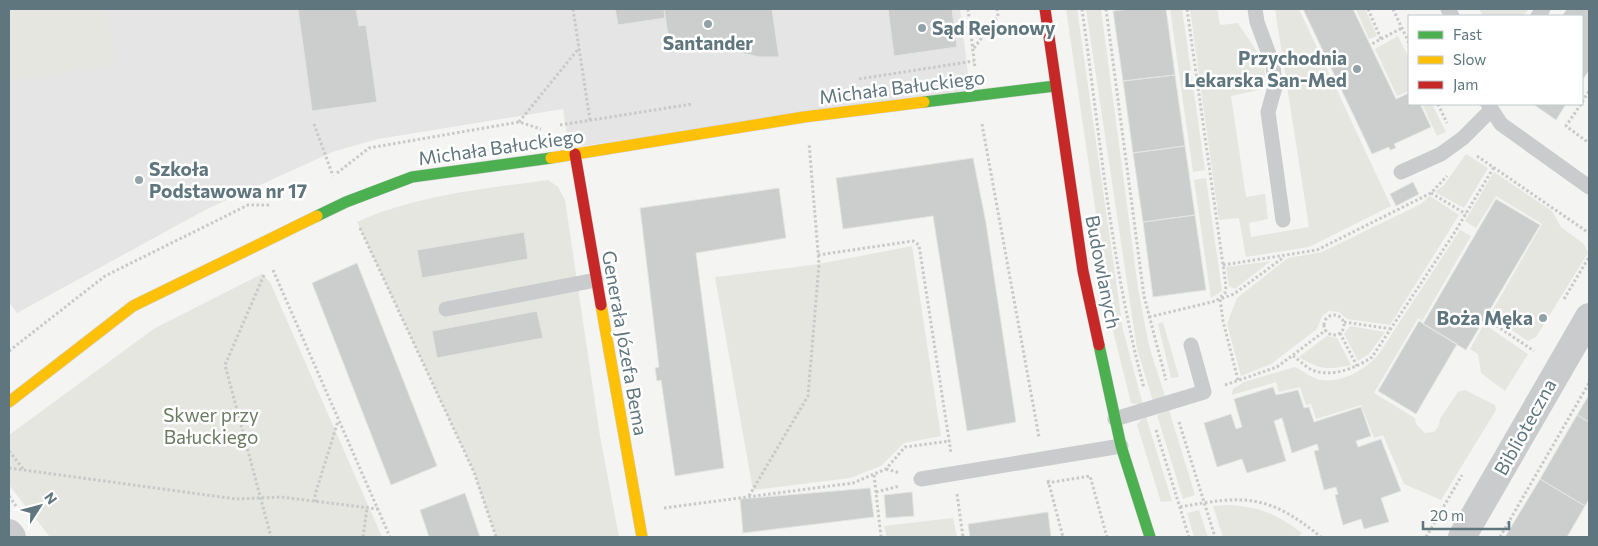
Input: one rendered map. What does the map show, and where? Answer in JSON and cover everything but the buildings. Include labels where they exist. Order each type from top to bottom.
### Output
[{"type":"street","name":"Budowlanych","points":[[1045,9],[1084,271],[1121,446],[1150,537]]},
{"type":"street","name":"Michała Bałuckiego","points":[[9,402],[133,306],[346,202],[412,177],[575,154],[804,118],[1055,86]]},
{"type":"street","name":"Generała Józefa Bema","points":[[575,154],[642,537]]},
{"type":"street","name":"Biblioteczna","points":[[1462,537],[1589,317]]},
{"type":"street","points":[[9,533],[12,537]]},
{"type":"lane","points":[[1255,9],[1257,22],[1273,65],[1274,87],[1268,112],[1283,220]]},
{"type":"lane","points":[[1401,172],[1461,146],[1489,107],[1501,124],[1589,187]]},
{"type":"lane","points":[[446,309],[596,280]]},
{"type":"lane","points":[[1115,419],[1204,392],[1192,345]]},
{"type":"lane","points":[[921,479],[1121,446]]},
{"type":"path","points":[[573,9],[590,120]]},
{"type":"path","points":[[968,9],[978,95],[1033,408],[1048,483],[1063,537]]},
{"type":"path","points":[[973,48],[998,16],[997,9]]},
{"type":"path","points":[[1082,9],[1129,332],[1189,537]]},
{"type":"path","points":[[1106,9],[1148,317],[1172,401],[1215,537]]},
{"type":"path","points":[[1187,9],[1226,286],[1220,299],[1223,321],[1238,380]]},
{"type":"path","points":[[1368,9],[1381,39]]},
{"type":"path","points":[[1393,9],[1408,41]]},
{"type":"path","points":[[1370,45],[1402,28]]},
{"type":"path","points":[[519,122],[579,48]]},
{"type":"path","points":[[1580,105],[1566,126],[1589,143]]},
{"type":"path","points":[[314,124],[333,177]]},
{"type":"path","points":[[748,496],[808,396],[818,255],[809,143]]},
{"type":"path","points":[[1223,265],[1318,250],[1431,193],[1444,181],[1461,146],[1588,232],[1589,226]]},
{"type":"path","points":[[1293,356],[1312,370],[1332,373],[1357,366],[1372,357],[1466,214],[1494,167]]},
{"type":"path","points":[[1431,193],[1466,214]]},
{"type":"path","points":[[357,222],[474,472],[496,537]]},
{"type":"path","points":[[818,255],[912,240],[920,245],[963,537]]},
{"type":"path","points":[[1148,317],[1234,294],[1284,256]]},
{"type":"path","points":[[270,262],[390,537]]},
{"type":"path","points":[[266,271],[224,365],[271,537]]},
{"type":"path","points":[[1326,330],[1325,323],[1329,316],[1340,316],[1344,322],[1392,329]]},
{"type":"path","points":[[1488,320],[1534,351]]},
{"type":"path","points":[[1344,322],[1340,333],[1357,366]]},
{"type":"path","points":[[1204,392],[1277,367],[1326,330]]},
{"type":"path","points":[[1326,330],[1333,334],[1340,333]]},
{"type":"path","points":[[1500,537],[1589,383]]},
{"type":"path","points":[[316,502],[315,495],[339,420]]},
{"type":"path","points":[[638,511],[853,483],[886,470],[905,448],[950,442]]},
{"type":"path","points":[[9,451],[25,470]]},
{"type":"path","points":[[9,468],[236,499],[281,497],[378,510]]},
{"type":"path","points":[[874,475],[881,537]]},
{"type":"path","points":[[1039,485],[1090,476],[1107,537]]},
{"type":"path","points":[[957,497],[966,496]]},
{"type":"path","points":[[1180,507],[1239,498],[1264,502],[1282,509],[1321,537]]},
{"type":"path","points":[[363,537],[367,508]]},
{"type":"shaded area","name":"Szkoła Podstawowa nr 17","points":[[9,9],[960,9],[970,90],[569,148],[563,109],[378,139],[335,151],[205,210],[17,313],[9,302]]},
{"type":"green space","points":[[9,9],[107,9],[116,63],[9,81]]},
{"type":"green space","points":[[1066,9],[1077,9],[1123,330],[1143,405],[1131,403],[1113,330]]},
{"type":"green space","points":[[1086,9],[1101,9],[1138,288],[1149,346],[1165,396],[1153,401],[1137,349]]},
{"type":"green space","points":[[1170,9],[1182,9],[1205,170],[1193,172]]},
{"type":"green space","points":[[1190,9],[1217,9],[1220,25],[1238,23],[1258,54],[1265,72],[1263,89],[1231,96],[1246,197],[1265,194],[1268,219],[1249,223],[1251,237],[1309,227],[1275,9],[1299,9],[1391,206],[1309,247],[1246,257],[1239,218],[1219,220]]},
{"type":"green space","points":[[1356,9],[1365,9],[1377,36],[1369,39]]},
{"type":"green space","points":[[1479,9],[1529,9],[1524,15],[1482,15]]},
{"type":"green space","points":[[1398,36],[1408,56],[1408,91],[1397,96],[1375,49]]},
{"type":"green space","points":[[1422,105],[1432,105],[1446,132],[1437,136]]},
{"type":"green space","points":[[1466,154],[1488,168],[1464,208],[1435,192],[1444,185]]},
{"type":"green space","points":[[1494,172],[1552,211],[1561,227],[1584,244],[1588,253],[1536,337],[1528,341],[1490,315],[1542,224],[1496,196],[1476,228],[1465,221]]},
{"type":"green space","points":[[1206,178],[1222,291],[1211,298],[1194,180]]},
{"type":"green space","points":[[548,180],[558,187],[565,200],[600,436],[619,537],[496,537],[474,472],[357,222],[403,205],[427,199]]},
{"type":"green space","points":[[1430,196],[1459,215],[1390,325],[1347,319],[1339,312],[1329,311],[1322,316],[1317,329],[1271,364],[1241,376],[1227,324],[1237,298],[1288,258],[1322,252],[1421,204]]},
{"type":"green space","points":[[1460,230],[1471,236],[1422,321],[1418,318],[1374,393],[1415,418],[1416,424],[1425,433],[1434,432],[1439,426],[1440,419],[1458,392],[1465,390],[1495,405],[1496,410],[1441,500],[1404,484],[1383,435],[1374,438],[1361,405],[1316,419],[1311,404],[1306,405],[1300,387],[1279,392],[1276,382],[1232,395],[1233,389],[1244,382],[1295,367],[1315,378],[1329,380],[1345,377],[1366,366],[1378,355]]},
{"type":"green space","points":[[912,246],[941,436],[904,443],[881,466],[850,478],[753,490],[715,277],[819,264]]},
{"type":"green space","points":[[1271,261],[1235,289],[1229,286],[1226,267]]},
{"type":"green space","name":"Skwer przy Bałuckiego","points":[[262,274],[270,282],[382,537],[50,537],[9,485],[9,435],[155,328]]},
{"type":"green space","points":[[1163,322],[1179,377],[1171,378],[1158,324]]},
{"type":"green space","points":[[1484,324],[1528,354],[1505,391],[1481,373],[1478,354],[1470,349]]},
{"type":"green space","points":[[1350,326],[1385,332],[1369,354],[1358,361],[1344,334]]},
{"type":"green space","points":[[1327,336],[1337,338],[1351,365],[1324,368],[1299,357]]},
{"type":"green space","points":[[1169,410],[1195,495],[1183,499],[1157,415]]},
{"type":"green space","points":[[1146,417],[1172,501],[1161,502],[1137,425]]},
{"type":"green space","points":[[1229,505],[1259,510],[1276,516],[1302,533],[1298,537],[1223,537],[1213,506]]},
{"type":"green space","points":[[1199,510],[1208,537],[1194,537],[1187,513]]},
{"type":"green space","points":[[953,518],[957,537],[887,537],[884,526]]},
{"type":"traffic: fast","points":[[924,102],[1055,86]]},
{"type":"traffic: fast","points":[[317,216],[346,202],[412,177],[551,158]]},
{"type":"traffic: fast","points":[[1099,345],[1121,446],[1150,537]]},
{"type":"traffic: slow","points":[[551,158],[804,117],[924,102]]},
{"type":"traffic: slow","points":[[9,402],[133,306],[317,216]]},
{"type":"traffic: slow","points":[[601,305],[642,537]]},
{"type":"traffic: jam","points":[[1045,9],[1083,271],[1099,345]]},
{"type":"traffic: jam","points":[[575,154],[601,305]]},
{"type":"place","name":"Santander","points":[[708,24]]},
{"type":"place","name":"Sąd Rejonowy","points":[[922,28]]},
{"type":"place","name":"Przychodnia Lekarska San-Med","points":[[1357,69]]},
{"type":"place","name":"Szkoła Podstawowa nr 17","points":[[139,180]]},
{"type":"place","name":"Boża Męka","points":[[1543,318]]}]
